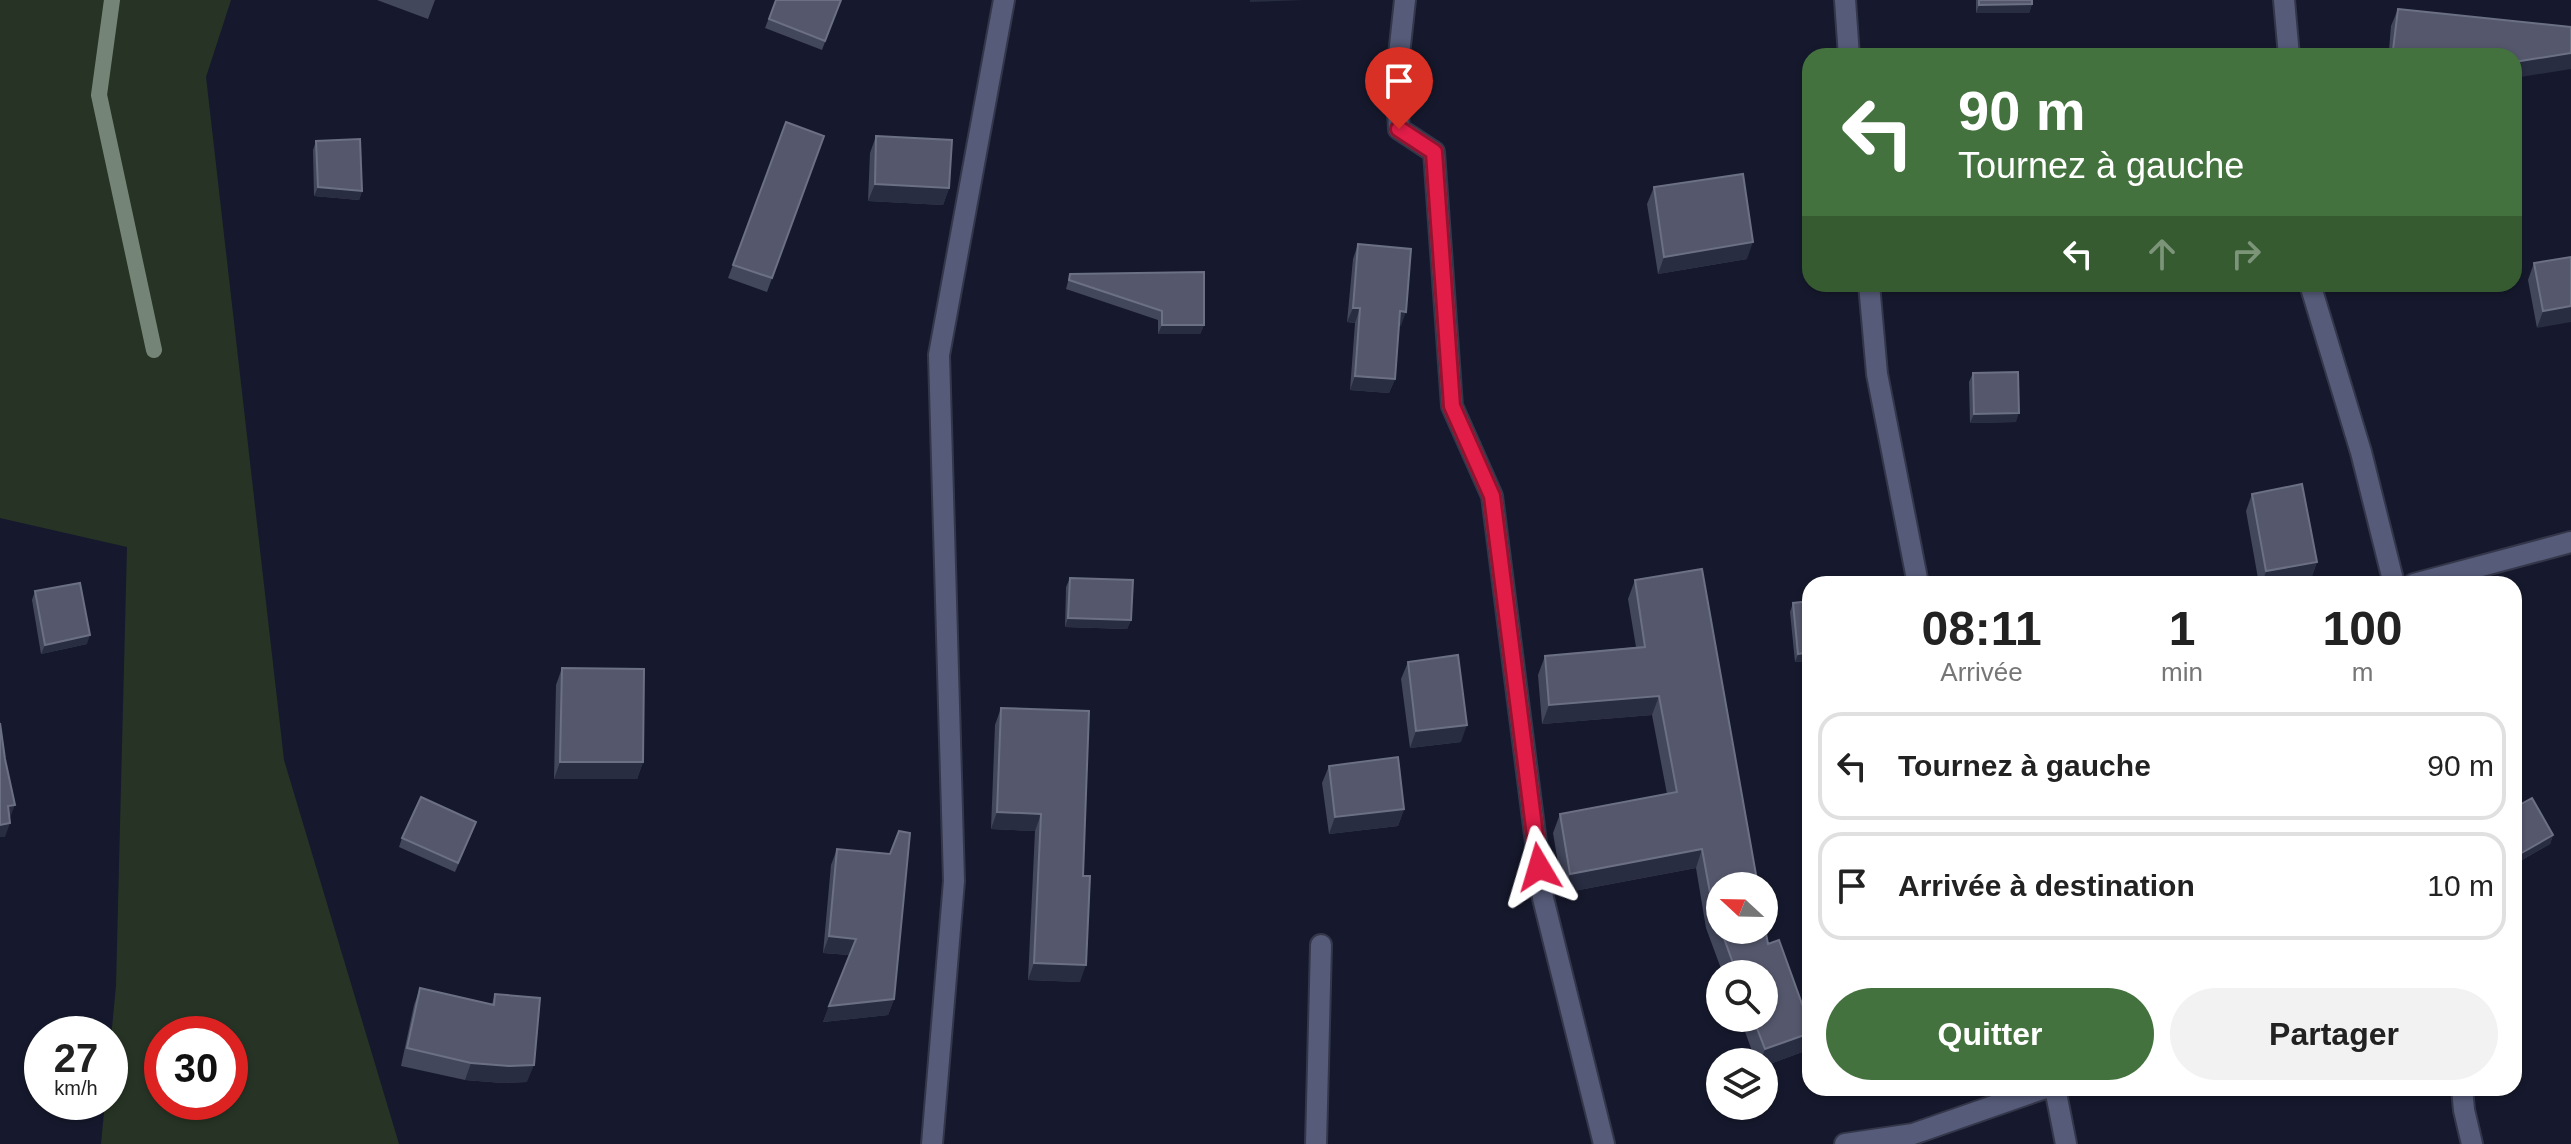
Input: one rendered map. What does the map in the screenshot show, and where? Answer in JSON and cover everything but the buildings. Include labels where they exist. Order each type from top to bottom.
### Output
[{"type":"street","points":[[932,1144],[954,881],[939,355],[1004,0]]},
{"type":"street","points":[[1405,0],[1396,82],[1399,129],[1434,152],[1452,406],[1492,496],[1543,898],[1604,1144]]},
{"type":"street","points":[[1845,0],[1848,48]]},
{"type":"street","points":[[2284,0],[2288,48]]},
{"type":"street","points":[[1870,292],[1877,374],[1916,576]]},
{"type":"street","points":[[2312,292],[2361,452],[2392,576]]},
{"type":"street","points":[[2444,576],[2571,542]]},
{"type":"street","points":[[1316,1144],[1321,945]]},
{"type":"street","points":[[1845,1144],[1913,1134],[2022,1096]]},
{"type":"street","points":[[2057,1096],[2066,1144]]},
{"type":"street","points":[[2463,1096],[2472,1144]]},
{"type":"green space","points":[[0,0],[231,0],[206,77],[284,760],[399,1144],[101,1144],[103,1120],[128,1120],[128,1016],[113,1016],[127,547],[0,518]]},
{"type":"waterway","points":[[112,0],[99,95],[154,350]]},
{"type":"route","points":[[1399,129],[1434,152],[1452,406],[1492,496],[1539,867]]}]
